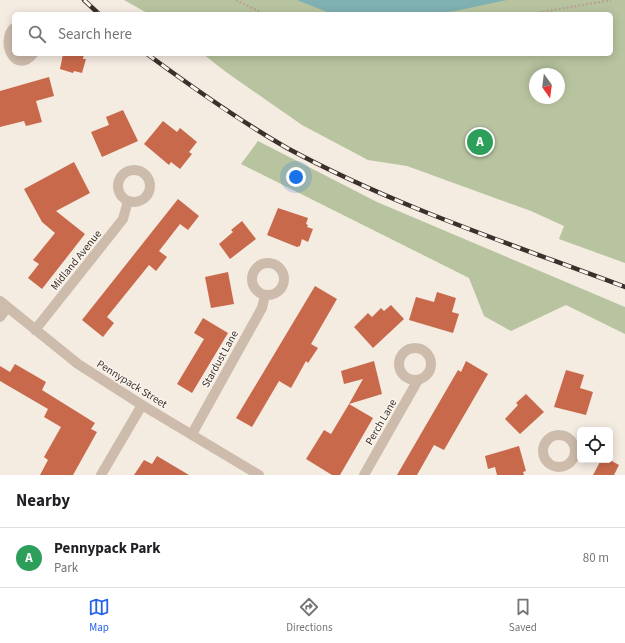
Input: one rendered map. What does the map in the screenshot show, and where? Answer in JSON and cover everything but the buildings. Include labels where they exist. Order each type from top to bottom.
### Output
[{"type":"street","points":[[12,30],[5,35],[3,41],[3,55],[17,60],[24,60],[30,56]]},
{"type":"street","name":"Midland Avenue","points":[[35,330],[123,219],[128,201]]},
{"type":"street","name":"Stardust Lane","points":[[192,434],[262,308],[265,295]]},
{"type":"street","points":[[0,317],[4,305]]},
{"type":"street","name":"Pennypack Street","points":[[4,305],[78,364],[142,405],[259,475]]},
{"type":"street","name":"Perch Lane","points":[[364,475],[418,380]]},
{"type":"street","points":[[101,475],[142,405]]},
{"type":"path","points":[[236,0],[260,12]]},
{"type":"path","points":[[542,12],[611,0]]},
{"type":"green space","points":[[124,0],[625,0],[625,263],[559,239],[564,226],[531,211],[407,166],[368,160],[302,125],[206,56],[613,56],[613,12],[145,12]]},
{"type":"green space","points":[[258,141],[377,202],[625,307],[625,334],[566,305],[511,331],[484,316],[469,278],[241,164]]},
{"type":"water","points":[[297,0],[507,0],[447,12],[327,12]]},
{"type":"railway","points":[[84,0],[97,12]]},
{"type":"railway","points":[[150,56],[233,115],[287,148],[328,169],[453,223],[625,287]]},
{"type":"place","name":"Pennypack Park","points":[[480,142]]}]
